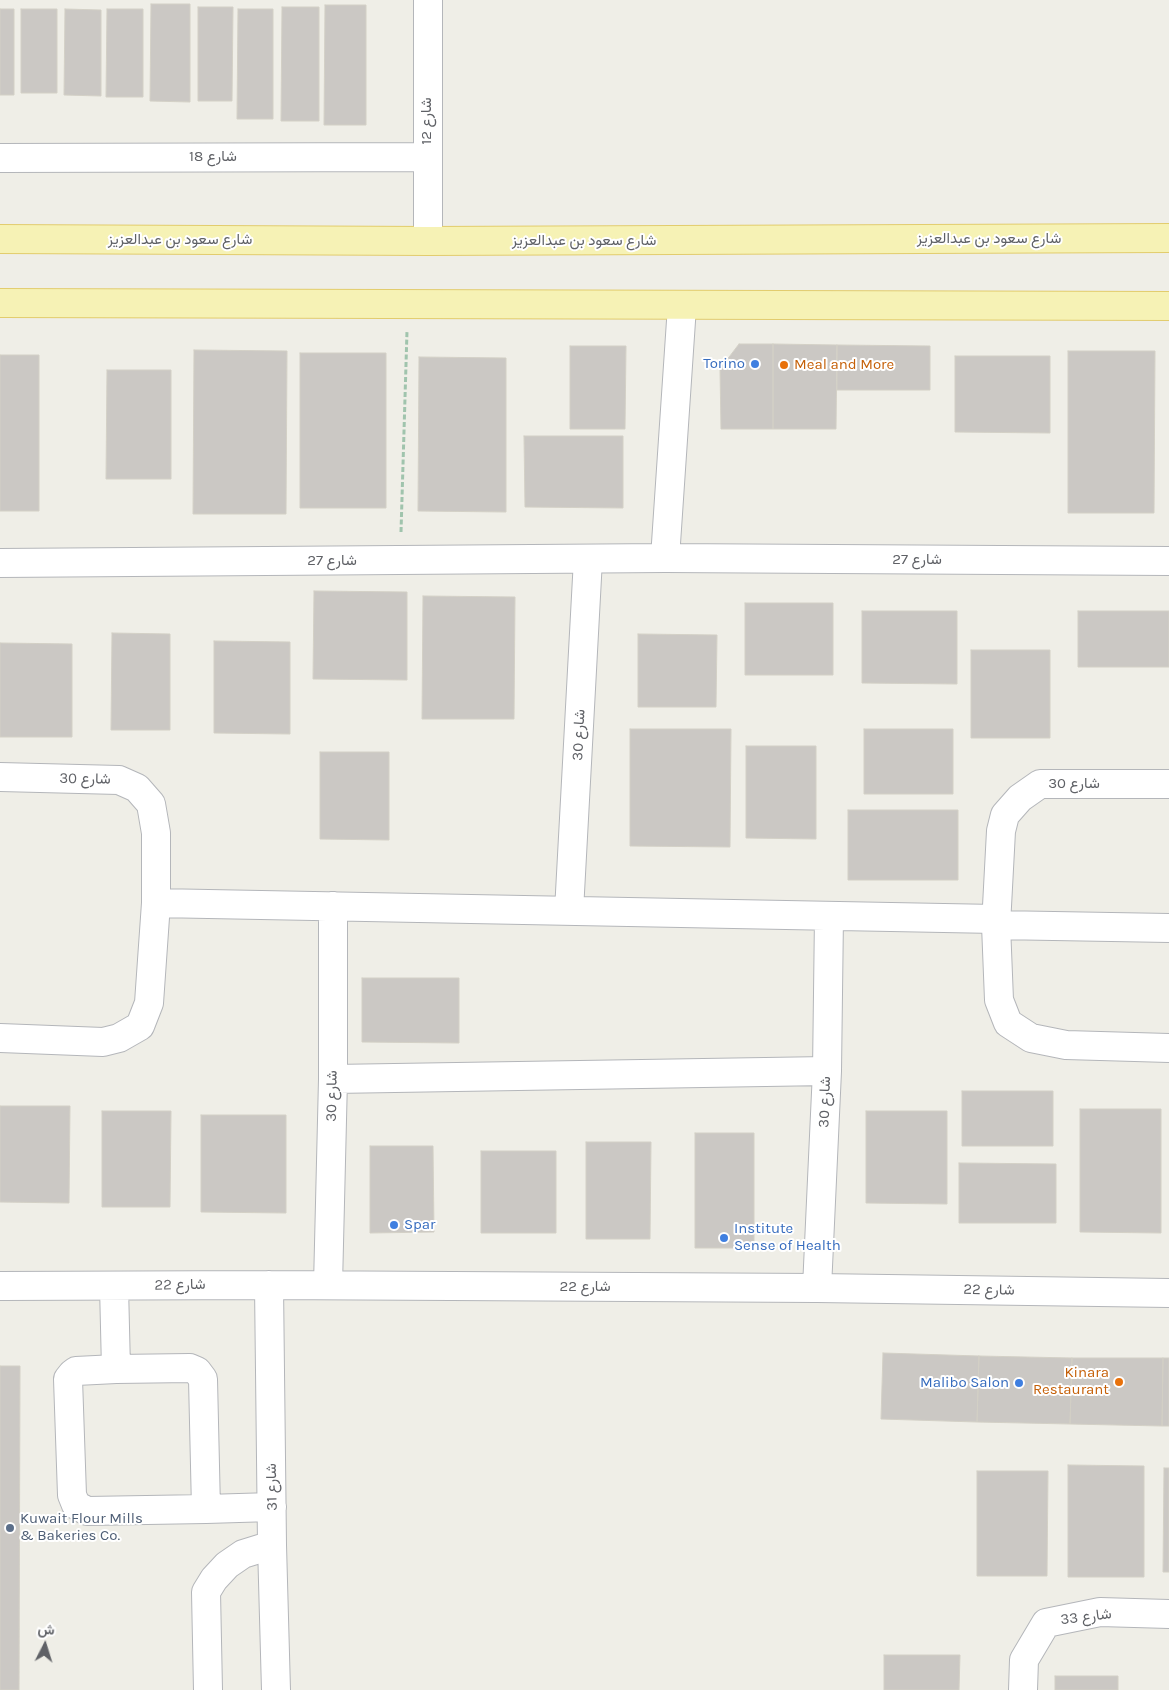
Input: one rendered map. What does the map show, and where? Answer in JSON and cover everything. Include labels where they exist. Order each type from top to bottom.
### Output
[{"type":"main road","name":"شارع سعود بن عبدالعزيز","points":[[0,238],[428,241],[1169,238]]},
{"type":"main road","points":[[0,303],[1169,306]]},
{"type":"street","name":"شارع 12","points":[[428,0],[428,241]]},
{"type":"street","name":"شارع 18","points":[[0,158],[427,157]]},
{"type":"street","points":[[665,558],[682,306]]},
{"type":"street","name":"شارع 27","points":[[0,563],[665,558],[1169,561]]},
{"type":"street","name":"شارع 30","points":[[569,911],[588,559]]},
{"type":"street","name":"شارع 30","points":[[0,777],[119,780],[137,788],[151,804],[156,833],[156,903],[149,1003],[140,1026],[119,1038],[103,1042],[0,1038]]},
{"type":"street","name":"شارع 30","points":[[1169,784],[1040,784],[1020,798],[1005,815],[1001,831],[996,922],[999,1000],[1008,1023],[1031,1038],[1066,1045],[1169,1048]]},
{"type":"street","points":[[156,903],[829,916],[1169,928]]},
{"type":"street","name":"شارع 30","points":[[328,1285],[333,1080],[333,906]]},
{"type":"street","name":"شارع 30","points":[[817,1288],[827,1071],[829,916]]},
{"type":"street","points":[[333,1080],[827,1071]]},
{"type":"street","name":"شارع 31","points":[[269,1285],[276,1690]]},
{"type":"street","name":"شارع 22","points":[[0,1286],[328,1285],[817,1288],[1169,1293]]},
{"type":"street","points":[[114,1286],[116,1369]]},
{"type":"street","points":[[206,1509],[203,1379],[197,1371],[190,1368],[76,1371],[68,1379],[72,1495],[76,1505],[86,1511],[206,1509],[272,1507]]},
{"type":"street","points":[[208,1690],[206,1592],[227,1564],[243,1554],[272,1545]]},
{"type":"street","name":"شارع 33","points":[[1023,1690],[1024,1660],[1046,1623],[1100,1612],[1169,1614]]},
{"type":"path","points":[[400,560],[408,305]]},
{"type":"building","points":[[151,4],[190,4],[190,102],[150,101]]},
{"type":"building","points":[[325,5],[366,5],[366,125],[324,125]]},
{"type":"building","points":[[198,7],[233,7],[232,101],[198,101]]},
{"type":"building","points":[[282,7],[319,7],[319,121],[281,121]]},
{"type":"building","points":[[0,9],[14,9],[14,95],[0,95]]},
{"type":"building","points":[[21,9],[57,9],[57,93],[21,93]]},
{"type":"building","points":[[65,9],[101,10],[101,96],[64,95]]},
{"type":"building","points":[[107,9],[143,9],[143,97],[106,97]]},
{"type":"building","points":[[238,9],[273,9],[273,119],[237,119]]},
{"type":"building","points":[[739,344],[773,344],[773,429],[721,429],[720,369]]},
{"type":"building","points":[[773,344],[837,345],[836,429],[773,429]]},
{"type":"building","points":[[837,345],[930,346],[930,390],[837,390]]},
{"type":"building","points":[[570,346],[626,346],[625,429],[570,429]]},
{"type":"building","points":[[194,350],[287,351],[286,514],[193,514]]},
{"type":"building","points":[[1068,351],[1155,351],[1154,513],[1068,513]]},
{"type":"building","points":[[300,353],[386,353],[386,508],[300,508]]},
{"type":"building","points":[[0,355],[39,355],[39,511],[0,511]]},
{"type":"building","points":[[955,356],[1050,356],[1050,433],[955,432]]},
{"type":"building","points":[[419,357],[506,358],[506,512],[418,511]]},
{"type":"building","points":[[107,370],[171,370],[171,479],[106,479]]},
{"type":"building","points":[[524,436],[623,436],[623,508],[525,507]]},
{"type":"building","points":[[314,591],[407,592],[407,680],[313,679]]},
{"type":"building","points":[[423,596],[515,597],[514,719],[422,719]]},
{"type":"building","points":[[745,603],[833,603],[833,675],[745,675]]},
{"type":"building","points":[[862,611],[957,611],[957,684],[862,683]]},
{"type":"building","points":[[1078,611],[1169,611],[1169,667],[1078,667]]},
{"type":"building","points":[[112,633],[170,634],[170,730],[111,730]]},
{"type":"building","points":[[638,634],[717,635],[716,707],[638,707]]},
{"type":"building","points":[[214,641],[290,642],[290,734],[214,733]]},
{"type":"building","points":[[0,643],[72,644],[72,737],[0,737]]},
{"type":"building","points":[[971,650],[1050,650],[1050,738],[971,738]]},
{"type":"building","points":[[630,729],[731,729],[730,847],[630,846]]},
{"type":"building","points":[[864,729],[953,729],[953,794],[864,794]]},
{"type":"building","points":[[746,746],[816,746],[816,839],[746,838]]},
{"type":"building","points":[[320,752],[389,752],[389,840],[320,839]]},
{"type":"building","points":[[848,810],[958,810],[958,880],[848,880]]},
{"type":"building","points":[[362,978],[459,978],[459,1043],[362,1042]]},
{"type":"building","points":[[962,1091],[1053,1091],[1053,1146],[962,1146]]},
{"type":"building","points":[[0,1106],[70,1106],[69,1203],[0,1202]]},
{"type":"building","points":[[1080,1109],[1161,1109],[1161,1233],[1080,1232]]},
{"type":"building","points":[[102,1111],[171,1111],[170,1207],[102,1207]]},
{"type":"building","points":[[866,1111],[947,1111],[947,1204],[866,1203]]},
{"type":"building","points":[[201,1115],[286,1115],[286,1213],[201,1212]]},
{"type":"building","points":[[695,1133],[754,1133],[754,1248],[695,1248]]},
{"type":"building","points":[[586,1142],[651,1142],[650,1239],[586,1239]]},
{"type":"building","points":[[370,1146],[433,1146],[434,1232],[370,1233]]},
{"type":"building","points":[[481,1151],[556,1151],[556,1233],[481,1233]]},
{"type":"building","points":[[959,1163],[1056,1164],[1056,1223],[959,1223]]},
{"type":"building","points":[[883,1353],[979,1356],[977,1422],[881,1419]]},
{"type":"building","points":[[979,1356],[1072,1358],[1070,1424],[977,1422]]},
{"type":"building","points":[[1072,1358],[1163,1358],[1162,1426],[1070,1424]]},
{"type":"building","points":[[1163,1358],[1169,1358],[1169,1426],[1162,1426]]},
{"type":"building","name":"Kuwait Flour Mills & Bakeries Co.","points":[[0,1366],[20,1366],[19,1690],[0,1690]]},
{"type":"building","points":[[1068,1465],[1144,1466],[1144,1577],[1068,1577]]},
{"type":"building","points":[[1164,1468],[1169,1468],[1169,1572],[1163,1572]]},
{"type":"building","points":[[977,1471],[1048,1471],[1047,1576],[977,1576]]},
{"type":"building","points":[[884,1655],[960,1655],[959,1690],[884,1690]]},
{"type":"building","points":[[1055,1676],[1118,1676],[1118,1690],[1055,1690]]},
{"type":"place","name":"Torino","points":[[755,364]]},
{"type":"place","name":"Meal and More","points":[[784,365]]},
{"type":"place","name":"Spar","points":[[394,1225]]},
{"type":"place","name":"Institute Sense of Health","points":[[724,1238]]},
{"type":"place","name":"Kinara Restaurant","points":[[1119,1382]]},
{"type":"place","name":"Malibo Salon","points":[[1019,1383]]},
{"type":"place","name":"Kuwait Flour Mills & Bakeries Co.","points":[[10,1528]]}]
